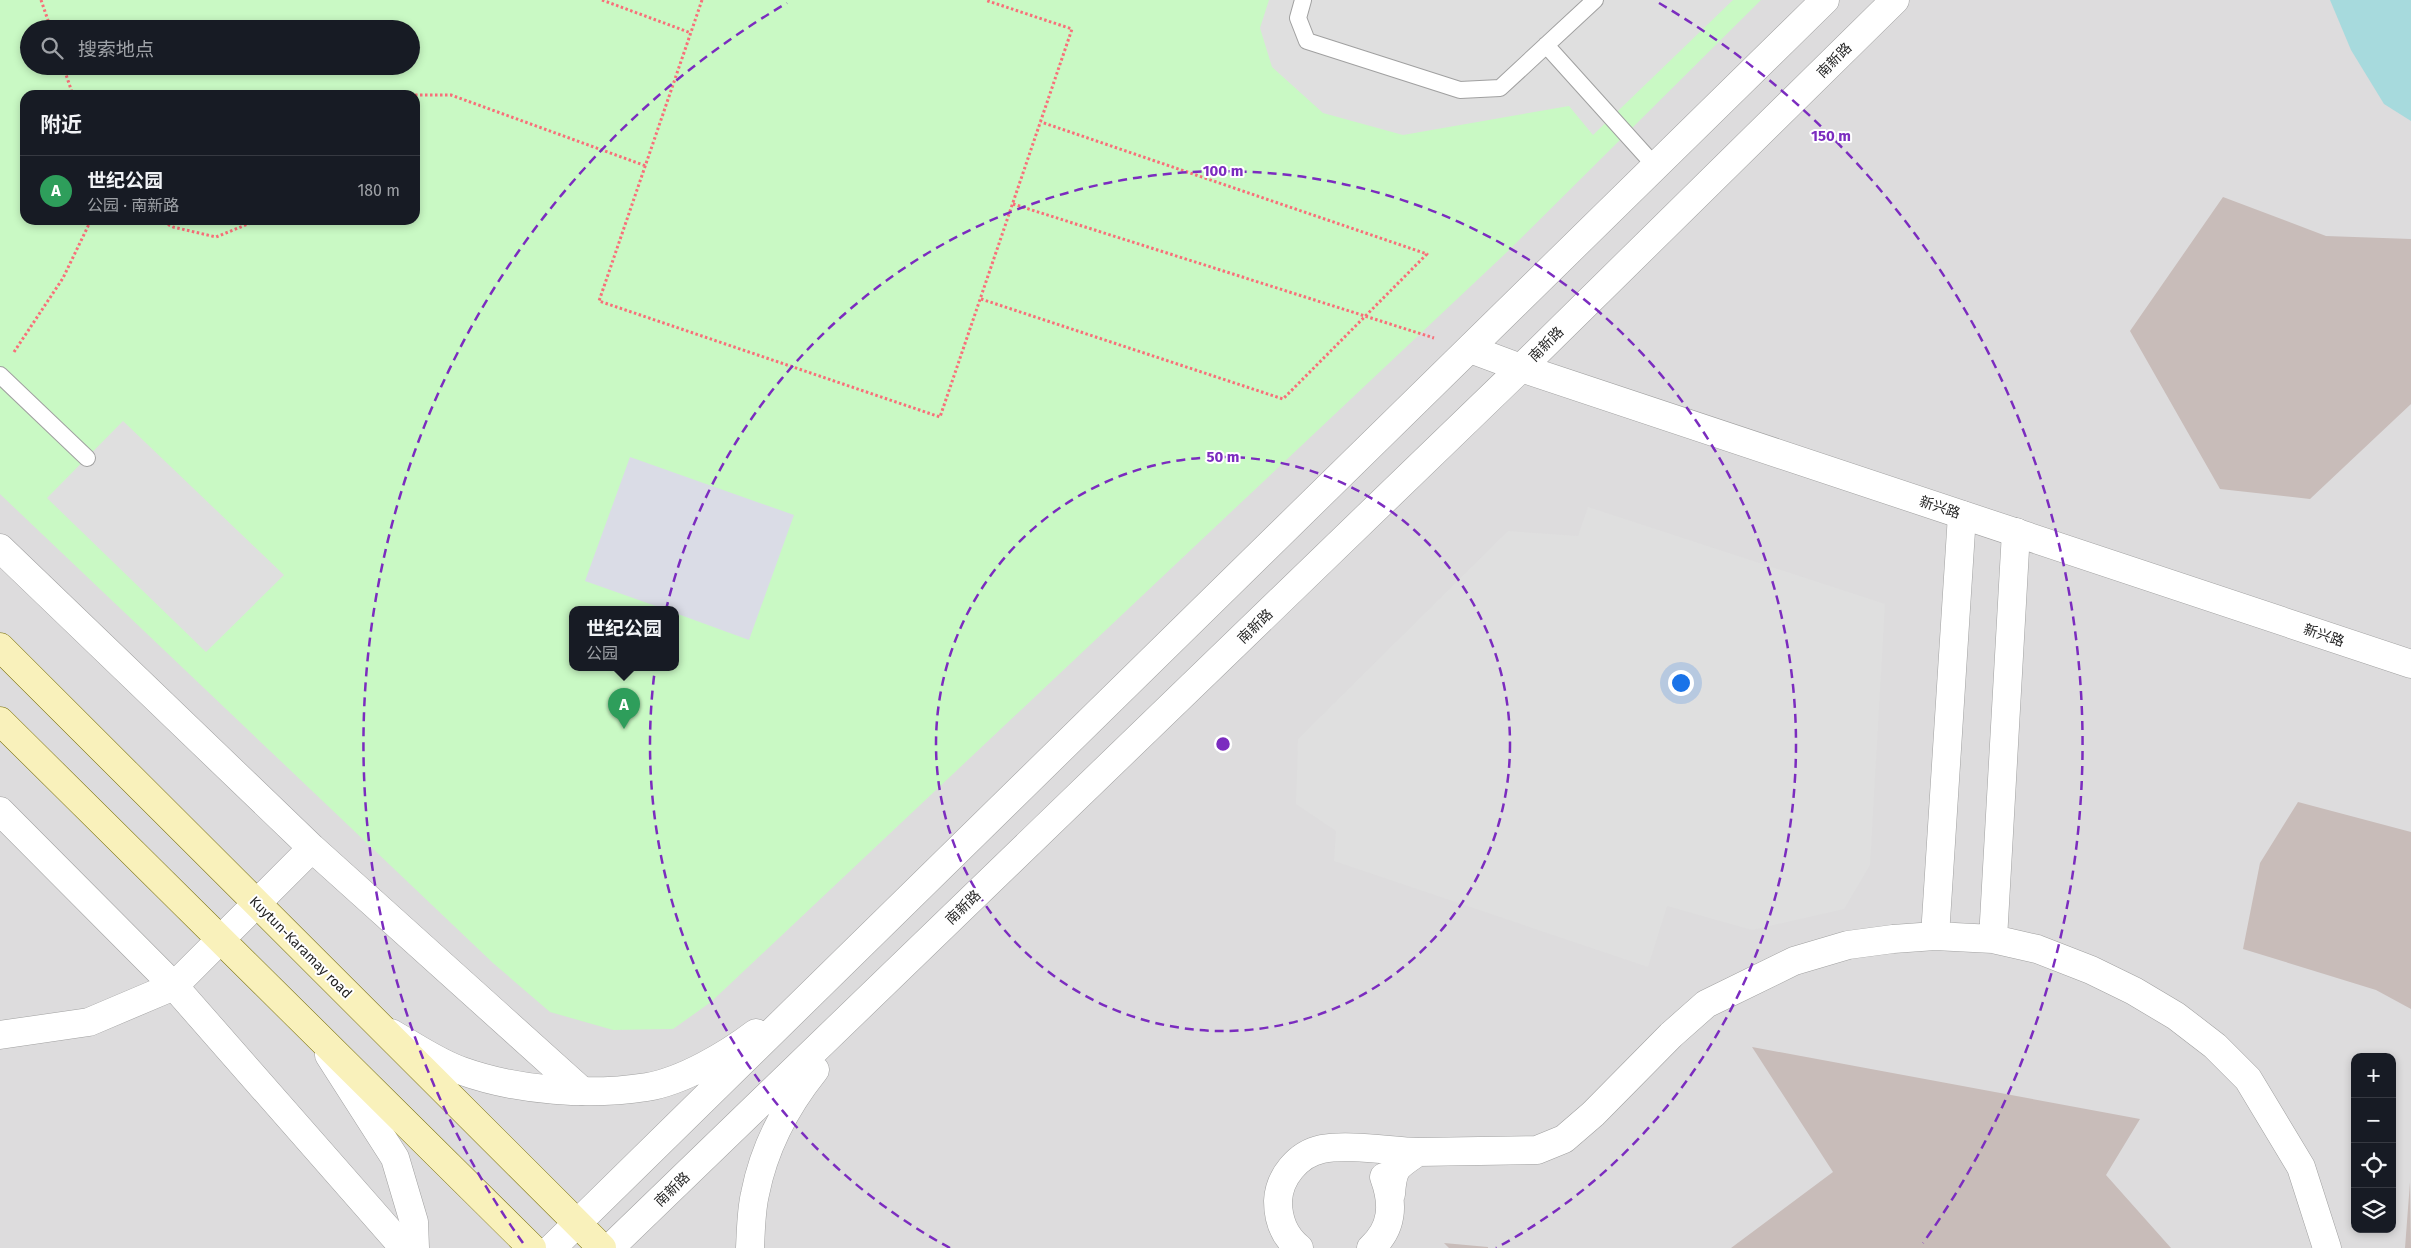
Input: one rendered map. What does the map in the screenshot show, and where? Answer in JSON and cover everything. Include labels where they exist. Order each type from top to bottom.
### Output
[{"type":"main road","name":"Kuytun-Karamay road","points":[[0,647],[602,1248]]},
{"type":"main road","points":[[0,721],[532,1248]]},
{"type":"street","points":[[552,1248],[849,959],[1825,0]]},
{"type":"street","name":"南新路","points":[[610,1248],[1521,368],[1895,0]]},
{"type":"street","name":"新兴路","points":[[1470,349],[1521,368],[2411,664]]},
{"type":"street","points":[[1935,936],[1962,515]]},
{"type":"street","points":[[1993,938],[2016,532]]},
{"type":"street","points":[[0,548],[312,848],[582,1091]]},
{"type":"street","points":[[0,811],[174,986],[404,1248]]},
{"type":"street","points":[[0,1035],[89,1022],[174,986],[312,848]]},
{"type":"street","points":[[1296,1246],[1283,1228],[1278,1212],[1278,1196],[1283,1180],[1293,1166],[1306,1155],[1322,1150],[1339,1148],[1418,1152],[1538,1150],[1564,1139],[1593,1114],[1671,1035],[1706,1004],[1794,961],[1848,945],[1893,938],[1935,936],[1993,938],[2037,949],[2091,970],[2134,991],[2176,1016],[2216,1046],[2248,1079],[2301,1167],[2327,1248]]},
{"type":"street","points":[[383,1029],[461,1071],[530,1088],[582,1091],[648,1086],[697,1070],[748,1039],[849,959]]},
{"type":"street","points":[[750,1248],[754,1195],[767,1151],[793,1097],[878,990]]},
{"type":"street","points":[[314,1032],[395,1158],[414,1222],[415,1248]]},
{"type":"street","points":[[1339,1148],[1357,1152],[1372,1162],[1384,1176],[1391,1194]]},
{"type":"street","points":[[1371,1248],[1387,1228],[1391,1212],[1392,1178],[1397,1166],[1418,1152]]},
{"type":"lane","points":[[1303,0],[1298,18],[1308,41],[1460,90],[1500,88],[1595,0]]},
{"type":"lane","points":[[1546,45],[1656,167]]},
{"type":"lane","points":[[0,375],[87,458]]},
{"type":"path","points":[[41,0],[48,20]]},
{"type":"path","points":[[602,0],[691,33]]},
{"type":"path","points":[[702,0],[600,301],[940,417],[1072,29],[985,0]]},
{"type":"path","points":[[66,75],[71,90]]},
{"type":"path","points":[[420,95],[451,95],[646,166]]},
{"type":"path","points":[[981,299],[1283,399],[1427,254],[1041,122]]},
{"type":"path","points":[[1013,204],[1470,349]]},
{"type":"path","points":[[10,358],[63,278],[89,225]]},
{"type":"path","points":[[168,225],[216,237],[246,225]]},
{"type":"shaded area","points":[[0,0],[2411,0],[2411,1248],[0,1248]]},
{"type":"shaded area","points":[[1269,0],[1733,0],[1593,135],[1569,106],[1403,135],[1323,113],[1272,67],[1260,28]]},
{"type":"shaded area","points":[[123,421],[284,575],[206,652],[47,498]]},
{"type":"shaded area","points":[[630,457],[794,515],[749,640],[679,614],[679,606],[656,606],[585,581]]},
{"type":"shaded area","points":[[1588,507],[1885,604],[1870,865],[1844,909],[1752,930],[1667,906],[1648,967],[1334,861],[1336,831],[1296,804],[1298,739],[1508,531],[1578,536]]},
{"type":"green space","points":[[0,0],[1761,0],[1507,252],[711,1002],[673,1029],[613,1030],[550,1012],[493,963],[0,494]]},
{"type":"water","points":[[2330,0],[2411,0],[2411,121],[2384,104],[2351,50]]},
{"type":"building","points":[[2223,197],[2326,236],[2411,239],[2411,404],[2310,499],[2220,489],[2130,331]]},
{"type":"building","points":[[2298,802],[2411,832],[2411,1009],[2376,990],[2243,949],[2260,863]]},
{"type":"building","points":[[1752,1047],[2140,1119],[2106,1175],[2171,1248],[1731,1248],[1833,1172]]},
{"type":"building","points":[[2410,1182],[2411,1248],[2405,1248]]},
{"type":"building","points":[[1444,1243],[1488,1247],[1488,1248],[1449,1248]]},
{"type":"place","name":"世纪公园","points":[[624,729]]}]
